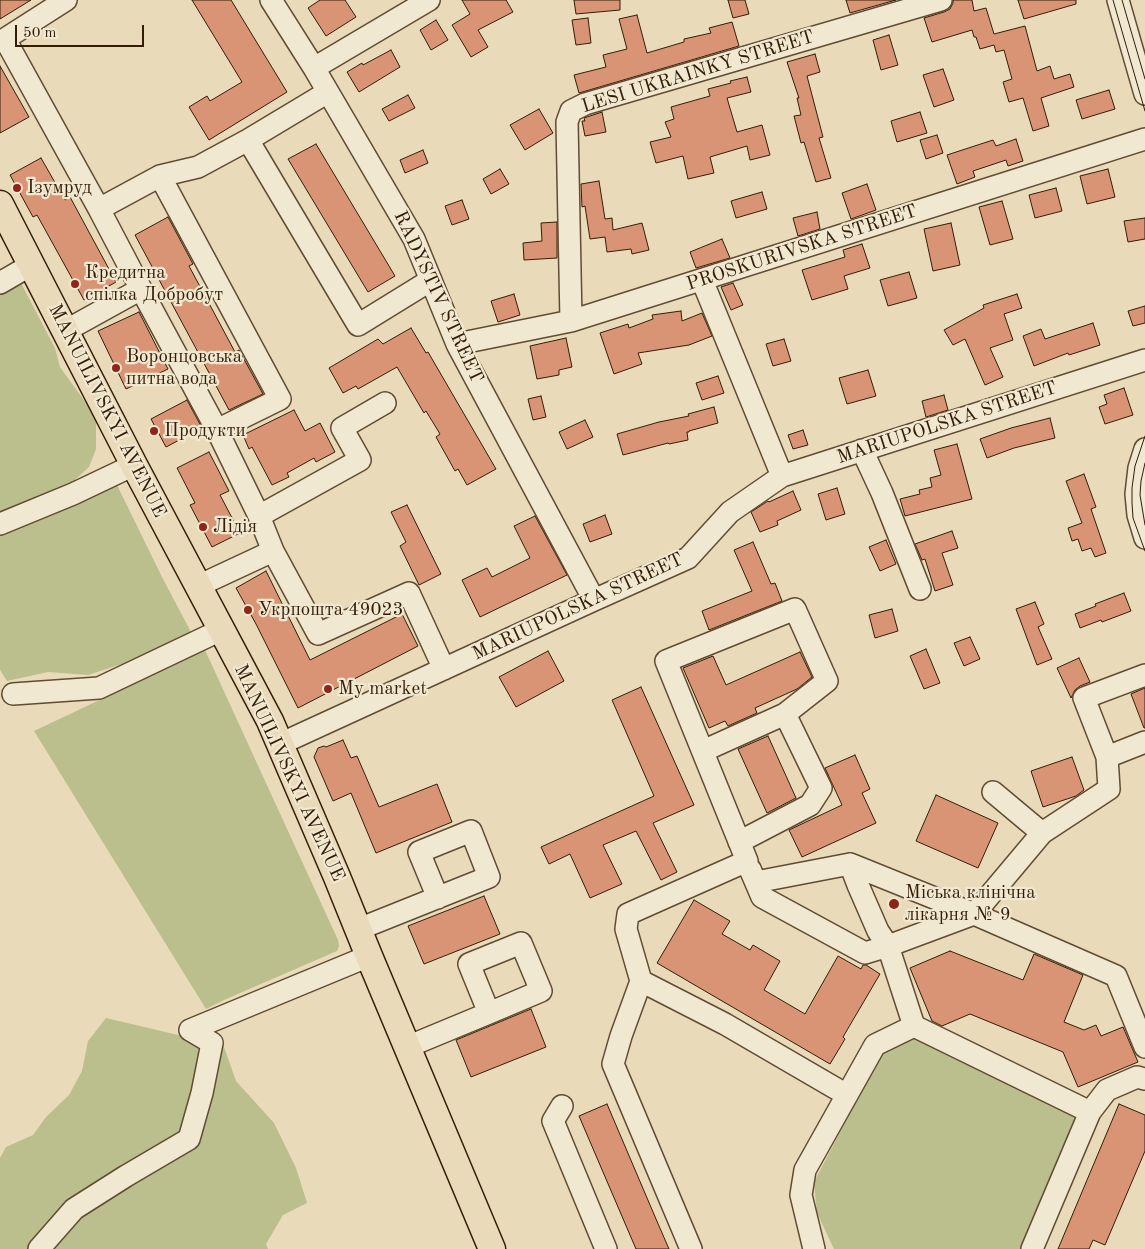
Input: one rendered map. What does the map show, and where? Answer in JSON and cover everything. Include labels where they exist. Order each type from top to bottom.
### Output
[{"type":"main road","name":"MANUILIVSKYI AVENUE","points":[[0,204],[134,465],[270,721],[492,1249]]},
{"type":"street","points":[[66,0],[5,39],[100,209],[141,289],[218,430],[259,516],[273,551],[318,634],[409,592],[444,668]]},
{"type":"street","name":"RADYSTIV STREET","points":[[272,0],[414,239],[456,344],[594,600]]},
{"type":"street","points":[[314,68],[429,0]]},
{"type":"street","name":"LESI UKRAINKY STREET","points":[[571,321],[567,122],[571,111],[585,104],[940,0]]},
{"type":"street","points":[[1118,0],[1145,94]]},
{"type":"street","points":[[100,209],[160,176],[198,167],[248,140],[328,92]]},
{"type":"street","name":"PROSKURIVSKA STREET","points":[[456,344],[571,321],[1145,139]]},
{"type":"street","points":[[248,140],[358,325],[431,280]]},
{"type":"street","points":[[160,176],[280,399],[218,430]]},
{"type":"street","points":[[0,282],[31,265]]},
{"type":"street","points":[[702,280],[782,476]]},
{"type":"street","points":[[65,331],[141,289]]},
{"type":"street","name":"MARIUPOLSKA STREET","points":[[280,744],[688,558],[730,512],[782,476],[1145,360]]},
{"type":"street","points":[[259,516],[360,460],[342,428],[385,403]]},
{"type":"street","points":[[1145,449],[1139,468],[1136,494],[1138,515],[1145,538]]},
{"type":"street","points":[[862,450],[882,493],[920,589]]},
{"type":"street","points":[[0,524],[73,494],[134,465]]},
{"type":"street","points":[[198,586],[273,551]]},
{"type":"street","points":[[703,751],[785,714],[827,681],[795,609],[666,661],[762,897],[865,953],[974,914],[1042,833],[1109,790],[1107,757],[1084,698],[1145,675]]},
{"type":"street","points":[[13,694],[99,688],[222,630]]},
{"type":"street","points":[[691,1249],[614,1064],[621,1036],[642,981],[626,929],[628,914],[743,851],[810,805],[821,788],[785,714]]},
{"type":"street","points":[[1107,757],[1145,742]]},
{"type":"street","points":[[993,792],[1042,833]]},
{"type":"street","points":[[756,882],[850,864],[974,914],[1116,976],[1145,1047]]},
{"type":"street","points":[[850,864],[878,931],[888,946],[914,1026],[1090,1112]]},
{"type":"street","points":[[359,929],[438,898]]},
{"type":"street","points":[[39,1249],[74,1209],[189,1139],[202,1093],[212,1043],[190,1030],[369,956]]},
{"type":"street","points":[[642,981],[725,1024],[847,1095]]},
{"type":"street","points":[[407,1046],[489,1013]]},
{"type":"street","points":[[814,1249],[801,1195],[806,1170],[875,1045],[914,1026]]},
{"type":"street","points":[[1032,1249],[1090,1112],[1108,1090],[1137,1077],[1145,1079]]},
{"type":"street","points":[[562,1106],[553,1121],[606,1249]]},
{"type":"green space","points":[[21,283],[55,348],[60,367],[96,417],[96,449],[89,467],[69,485],[0,512],[0,294]]},
{"type":"green space","points":[[116,483],[192,634],[131,661],[88,675],[48,672],[7,681],[0,670],[0,531]]},
{"type":"green space","points":[[205,650],[338,940],[339,946],[337,951],[206,1009],[34,731]]},
{"type":"green space","points":[[106,1018],[212,1043],[219,1033],[236,1081],[274,1123],[296,1168],[307,1203],[283,1215],[266,1244],[268,1249],[0,1249],[0,1158],[6,1147],[33,1135],[46,1117],[69,1095],[82,1071],[88,1041]]},
{"type":"green space","points":[[914,1036],[1080,1119],[1024,1249],[834,1249],[817,1213],[814,1182],[883,1050]]},
{"type":"building","points":[[0,0],[31,0],[0,19]]},
{"type":"building","points":[[192,0],[231,0],[287,92],[209,140],[189,107],[207,96],[210,101],[242,82]]},
{"type":"building","points":[[320,0],[345,0],[356,17],[326,36],[308,8]]},
{"type":"building","points":[[462,0],[506,0],[513,12],[478,30],[488,47],[471,57],[452,25],[470,14]]},
{"type":"building","points":[[574,0],[620,0],[620,10],[576,14]]},
{"type":"building","points":[[728,0],[745,0],[749,14],[733,18]]},
{"type":"building","points":[[846,0],[896,0],[850,13]]},
{"type":"building","points":[[953,0],[972,0],[974,11],[986,8],[994,34],[1025,26],[1037,71],[1050,66],[1054,79],[1070,74],[1074,87],[1041,98],[1049,126],[1033,131],[1023,98],[1009,102],[1003,82],[1012,79],[1004,50],[996,52],[994,45],[980,49],[972,30],[932,42],[924,18],[950,9]]},
{"type":"building","points":[[1018,0],[1076,0],[1076,4],[1024,19]]},
{"type":"building","points":[[637,15],[647,53],[684,42],[684,39],[711,33],[709,28],[732,22],[739,46],[579,93],[574,75],[606,67],[603,55],[627,49],[619,19]]},
{"type":"building","points":[[588,18],[591,43],[576,45],[572,20]]},
{"type":"building","points":[[436,20],[448,40],[431,50],[420,30]]},
{"type":"building","points":[[889,35],[898,65],[881,70],[873,40]]},
{"type":"building","points":[[391,50],[400,67],[359,92],[347,72]]},
{"type":"building","points":[[815,54],[820,72],[807,76],[823,137],[819,138],[831,178],[816,182],[804,142],[801,143],[794,116],[801,115],[797,98],[799,98],[787,62]]},
{"type":"building","points":[[0,66],[29,117],[0,133]]},
{"type":"building","points":[[943,69],[954,100],[934,107],[923,75]]},
{"type":"building","points":[[747,77],[751,92],[727,98],[737,132],[762,125],[770,155],[750,160],[747,146],[710,157],[714,173],[688,179],[683,156],[656,163],[650,142],[671,137],[665,122],[674,119],[671,107],[710,96],[708,89]]},
{"type":"building","points":[[1109,90],[1115,109],[1082,119],[1076,100]]},
{"type":"building","points":[[408,95],[415,108],[389,121],[382,109]]},
{"type":"building","points":[[539,109],[553,133],[525,150],[510,125]]},
{"type":"building","points":[[602,112],[606,132],[585,136],[582,121],[585,121],[584,118]]},
{"type":"building","points":[[920,112],[927,133],[897,142],[891,121]]},
{"type":"building","points":[[937,135],[943,153],[926,159],[920,140]]},
{"type":"building","points":[[1016,139],[1023,161],[1008,166],[1006,160],[973,171],[975,177],[957,184],[947,155],[993,140],[996,146]]},
{"type":"building","points":[[316,144],[395,276],[368,292],[288,159]]},
{"type":"building","points":[[423,150],[428,163],[405,173],[400,160]]},
{"type":"building","points":[[41,158],[65,200],[70,197],[116,282],[84,300],[37,215],[33,217],[10,175]]},
{"type":"building","points":[[500,169],[509,184],[491,194],[483,179]]},
{"type":"building","points":[[1108,169],[1115,197],[1087,204],[1080,176]]},
{"type":"building","points":[[599,181],[605,219],[612,218],[613,230],[642,223],[649,250],[632,254],[631,249],[607,252],[605,237],[590,239],[585,206],[582,207],[581,184]]},
{"type":"building","points":[[867,184],[876,210],[851,219],[842,193]]},
{"type":"building","points":[[1056,188],[1062,211],[1035,218],[1029,195]]},
{"type":"building","points":[[762,192],[767,209],[736,218],[731,201]]},
{"type":"building","points":[[462,200],[469,219],[452,225],[445,206]]},
{"type":"building","points":[[1002,201],[1013,239],[990,245],[979,207]]},
{"type":"building","points":[[817,212],[820,229],[798,236],[793,218]]},
{"type":"building","points":[[168,217],[193,264],[189,266],[235,352],[239,350],[263,394],[229,410],[135,235]]},
{"type":"building","points":[[1145,218],[1145,239],[1128,242],[1124,221]]},
{"type":"building","points":[[557,222],[557,258],[524,260],[523,243],[542,241],[541,223]]},
{"type":"building","points":[[951,223],[960,265],[933,271],[924,229]]},
{"type":"building","points":[[722,239],[730,258],[696,268],[690,252]]},
{"type":"building","points":[[862,244],[870,268],[844,276],[848,289],[812,300],[802,270],[845,257],[843,250]]},
{"type":"building","points":[[909,272],[917,298],[888,306],[880,280]]},
{"type":"building","points":[[733,283],[743,305],[731,310],[721,287]]},
{"type":"building","points":[[514,294],[520,315],[498,322],[491,301]]},
{"type":"building","points":[[1017,294],[1022,308],[1004,314],[1013,340],[990,348],[1003,377],[985,385],[965,339],[953,345],[944,330],[984,308],[983,305]]},
{"type":"building","points":[[1145,306],[1145,323],[1133,326],[1128,311]]},
{"type":"building","points":[[681,311],[682,321],[702,313],[712,336],[689,345],[638,353],[642,364],[614,374],[600,333],[628,324],[629,328],[653,319],[652,315]]},
{"type":"building","points":[[139,312],[168,369],[126,389],[98,331]]},
{"type":"building","points":[[1093,323],[1100,345],[1069,355],[1068,353],[1034,366],[1023,336],[1041,329],[1045,339]]},
{"type":"building","points":[[411,328],[426,353],[428,352],[496,469],[467,485],[458,469],[455,471],[436,437],[440,434],[426,411],[424,413],[397,367],[358,389],[356,386],[343,393],[329,368],[378,339],[383,344]]},
{"type":"building","points":[[566,338],[572,367],[559,370],[559,375],[537,379],[530,346]]},
{"type":"building","points":[[784,339],[791,361],[773,366],[766,344]]},
{"type":"building","points":[[868,370],[876,396],[847,404],[839,378]]},
{"type":"building","points":[[718,376],[724,393],[702,400],[696,383]]},
{"type":"building","points":[[1124,388],[1133,415],[1105,424],[1099,407],[1107,404],[1104,395]]},
{"type":"building","points":[[944,395],[948,410],[926,417],[922,401]]},
{"type":"building","points":[[541,396],[546,417],[533,420],[528,399]]},
{"type":"building","points":[[187,400],[202,428],[166,447],[151,419]]},
{"type":"building","points":[[714,407],[718,423],[687,432],[688,440],[668,443],[623,455],[617,434],[689,416],[688,414]]},
{"type":"building","points":[[294,410],[305,431],[320,423],[335,452],[316,462],[314,458],[287,473],[289,477],[272,485],[252,447],[249,449],[243,435]]},
{"type":"building","points":[[1050,418],[1055,438],[1014,448],[987,458],[980,439],[1011,428]]},
{"type":"building","points":[[585,420],[593,437],[567,449],[559,432]]},
{"type":"building","points":[[803,430],[808,445],[793,449],[788,435]]},
{"type":"building","points":[[957,444],[972,499],[905,516],[900,499],[920,494],[919,490],[932,487],[930,478],[941,475],[934,450]]},
{"type":"building","points":[[209,452],[229,491],[220,495],[240,533],[212,547],[190,505],[195,503],[177,468]]},
{"type":"building","points":[[1084,474],[1096,507],[1091,509],[1106,553],[1095,557],[1091,548],[1082,551],[1078,539],[1072,541],[1068,528],[1082,523],[1066,481]]},
{"type":"building","points":[[837,488],[845,514],[826,520],[818,494]]},
{"type":"building","points":[[793,491],[801,510],[777,521],[778,525],[760,532],[751,512],[768,501]]},
{"type":"building","points":[[407,505],[441,574],[419,585],[400,546],[406,542],[391,512]]},
{"type":"building","points":[[605,515],[612,534],[590,542],[583,524]]},
{"type":"building","points":[[535,516],[567,575],[480,617],[462,580],[487,568],[492,577],[530,558],[514,526]]},
{"type":"building","points":[[952,531],[958,548],[942,553],[953,585],[935,591],[925,559],[922,560],[915,544]]},
{"type":"building","points":[[886,540],[896,564],[880,571],[869,547]]},
{"type":"building","points":[[753,542],[771,584],[775,583],[782,601],[709,630],[702,611],[752,591],[734,550]]},
{"type":"building","points":[[266,571],[310,660],[402,614],[418,646],[298,708],[236,588]]},
{"type":"building","points":[[1124,593],[1131,611],[1080,628],[1075,614]]},
{"type":"building","points":[[1035,602],[1044,624],[1038,627],[1052,659],[1037,665],[1016,609]]},
{"type":"building","points":[[892,609],[898,631],[875,638],[869,615]]},
{"type":"building","points":[[970,637],[980,659],[964,666],[954,643]]},
{"type":"building","points":[[926,649],[940,683],[924,689],[910,656]]},
{"type":"building","points":[[548,651],[564,681],[516,707],[499,677]]},
{"type":"building","points":[[800,652],[812,677],[797,689],[755,708],[757,713],[728,726],[725,721],[709,728],[683,668],[713,656],[726,685]]},
{"type":"building","points":[[1079,658],[1090,682],[1075,690],[1071,698],[1057,668]]},
{"type":"building","points":[[641,687],[694,805],[653,823],[677,872],[661,880],[636,831],[603,845],[622,884],[590,898],[570,854],[549,864],[541,847],[654,796],[612,700]]},
{"type":"building","points":[[1145,688],[1145,728],[1144,728],[1131,694]]},
{"type":"building","points":[[768,736],[796,798],[767,813],[738,749]]},
{"type":"building","points":[[343,740],[351,758],[357,756],[379,807],[437,784],[452,822],[376,853],[351,793],[333,801],[314,757],[318,748]]},
{"type":"building","points":[[855,755],[870,789],[862,793],[876,823],[802,857],[789,830],[842,805],[825,768]]},
{"type":"building","points":[[1072,757],[1084,790],[1076,796],[1043,807],[1031,771]]},
{"type":"building","points":[[936,795],[998,823],[978,868],[916,841]]},
{"type":"building","points":[[484,896],[500,934],[424,964],[408,926]]},
{"type":"building","points":[[694,900],[730,921],[722,934],[750,950],[753,945],[780,961],[764,990],[805,1014],[838,956],[861,969],[863,965],[866,965],[880,974],[843,1037],[845,1039],[830,1064],[657,963]]},
{"type":"building","points":[[950,951],[1023,980],[1034,954],[1083,975],[1064,1022],[1084,1030],[1096,1025],[1101,1036],[1123,1027],[1138,1062],[1078,1087],[1063,1052],[970,1014],[942,1026],[932,1021],[910,968]]},
{"type":"building","points":[[531,1009],[546,1047],[471,1077],[456,1040]]},
{"type":"building","points":[[607,1104],[669,1249],[636,1249],[579,1116]]},
{"type":"building","points":[[1119,1104],[1145,1115],[1145,1151],[1105,1245],[1093,1240],[1089,1249],[1058,1249]]},
{"type":"tram line","points":[[1113,0],[1145,111]]},
{"type":"tram line","points":[[1122,0],[1145,79]]},
{"type":"tram line","points":[[1145,436],[1135,466],[1132,488],[1133,518],[1145,551]]},
{"type":"tram line","points":[[1145,463],[1140,495],[1145,525]]},
{"type":"place","name":"Ізумруд","points":[[17,188]]},
{"type":"place","name":"Кредитна спілка Добробут","points":[[75,284]]},
{"type":"place","name":"Воронцовська питна вода","points":[[116,368]]},
{"type":"place","name":"Продукти","points":[[154,431]]},
{"type":"place","name":"Лідія","points":[[203,527]]},
{"type":"place","name":"Укрпошта 49023","points":[[248,610]]},
{"type":"place","name":"My market","points":[[328,689]]},
{"type":"place","name":"Міська клінічна лікарня № 9","points":[[894,904]]}]
